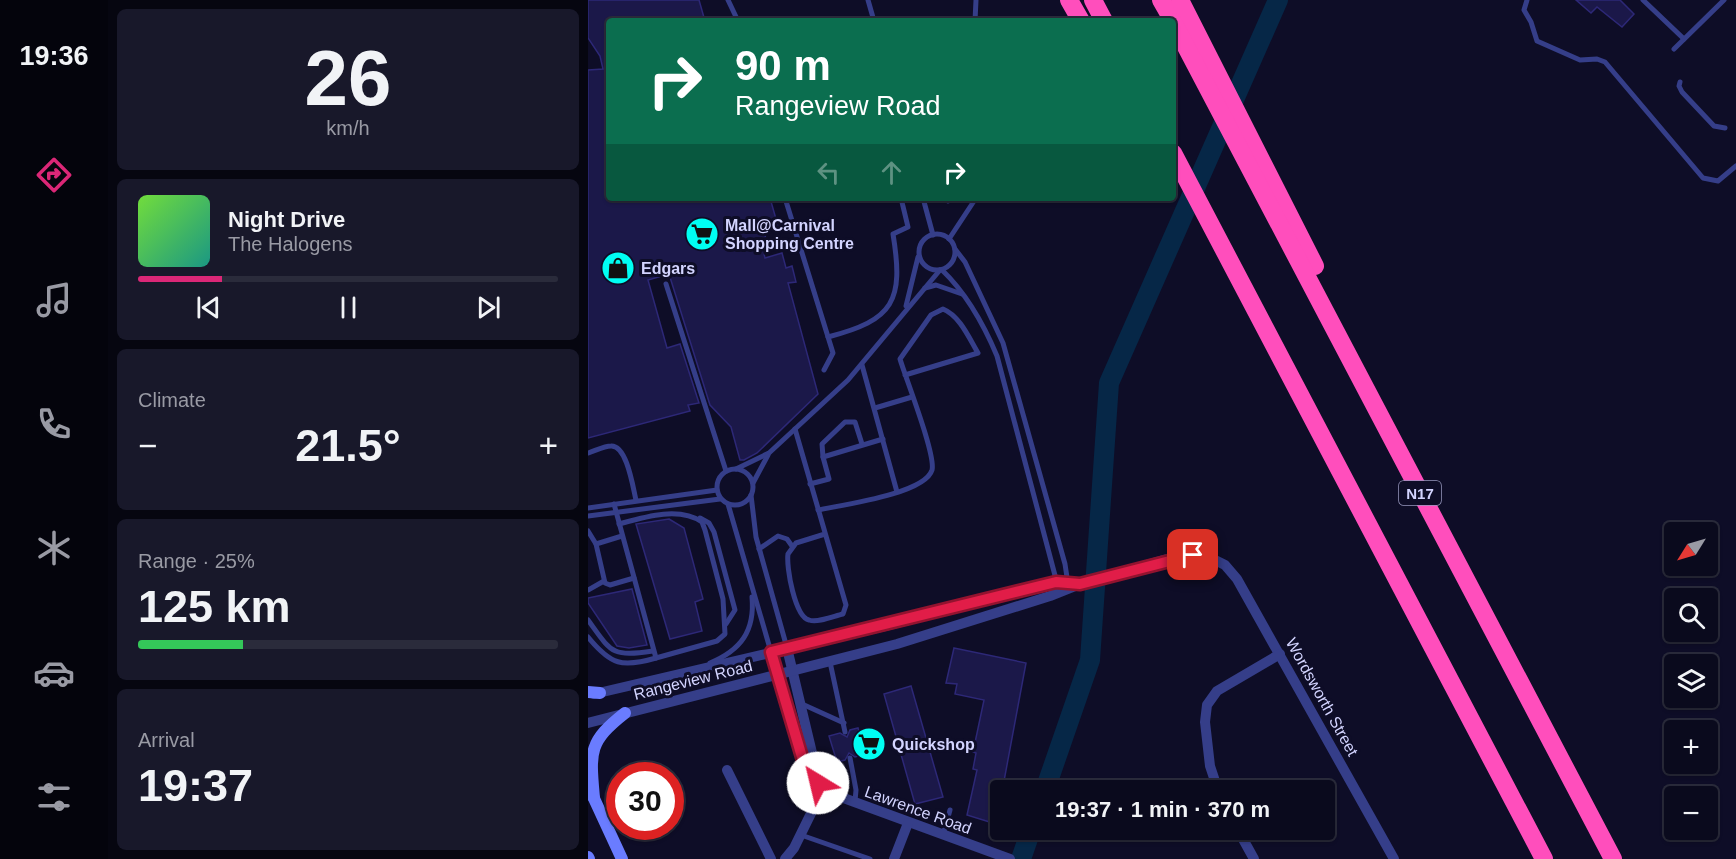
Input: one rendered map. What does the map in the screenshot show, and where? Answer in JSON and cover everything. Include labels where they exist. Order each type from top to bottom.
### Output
[{"type":"highway","points":[[1069,0],[1079,18]]},
{"type":"highway","points":[[1093,0],[1102,18]]},
{"type":"highway","name":"N17","points":[[1161,0],[1171,18]]},
{"type":"highway","points":[[1180,0],[1541,723]]},
{"type":"highway","name":"N17","points":[[1176,27],[1613,859]]},
{"type":"highway","points":[[1177,177],[1197,207],[1259,315],[1545,859]]},
{"type":"main road","points":[[594,798],[591,761],[594,744],[606,728],[625,713]]},
{"type":"main road","points":[[588,785],[622,859]]},
{"type":"street","name":"Rangeview Road","points":[[592,694],[787,648],[1080,584],[1184,556],[1198,555],[1213,559]]},
{"type":"street","name":"Wordsworth Street","points":[[1213,559],[1231,571],[1394,859]]},
{"type":"street","name":"Rangeview Road","points":[[588,723],[897,644],[1063,586]]},
{"type":"street","points":[[785,859],[799,835],[819,788],[787,648]]},
{"type":"street","points":[[771,652],[807,774],[819,788]]},
{"type":"street","points":[[1215,780],[1210,766],[1205,722],[1207,705],[1217,691],[1280,654]]},
{"type":"street","points":[[727,770],[771,859]]},
{"type":"street","name":"Lawrence Road","points":[[819,788],[854,804],[1010,859]]},
{"type":"street","points":[[894,859],[908,823]]},
{"type":"street","points":[[1244,840],[1254,859]]},
{"type":"lane","points":[[728,0],[737,18]]},
{"type":"lane","points":[[868,0],[873,18]]},
{"type":"lane","points":[[975,18],[976,0]]},
{"type":"lane","points":[[1527,0],[1524,10],[1531,22],[1537,41],[1580,60],[1597,59],[1607,64],[1702,178],[1718,181],[1736,166]]},
{"type":"lane","points":[[1643,0],[1684,39]]},
{"type":"lane","points":[[1674,49],[1724,0]]},
{"type":"lane","points":[[1680,82],[1682,92],[1714,126],[1725,128]]},
{"type":"lane","points":[[786,201],[832,353],[824,370]]},
{"type":"lane","points":[[828,337],[872,323],[883,314],[894,293],[898,262],[892,234],[908,227],[902,201]]},
{"type":"lane","points":[[924,201],[933,235]]},
{"type":"lane","points":[[949,239],[974,201]]},
{"type":"lane","points":[[905,310],[913,288],[923,241],[933,235],[949,239],[964,262],[1003,343],[1065,564],[1063,586]]},
{"type":"lane","points":[[720,499],[717,490],[718,479],[726,471],[736,469],[769,453],[862,364],[905,310],[941,270],[954,260],[955,249]]},
{"type":"lane","points":[[919,252],[921,261],[927,267],[941,270],[963,294],[990,338],[1063,586]]},
{"type":"lane","points":[[666,284],[726,471]]},
{"type":"lane","points":[[925,288],[948,287],[963,294]]},
{"type":"lane","points":[[818,510],[897,492],[924,482],[932,467],[900,359],[931,315],[943,309],[949,312],[967,333],[978,353],[905,375]]},
{"type":"lane","points":[[862,364],[897,492]]},
{"type":"lane","points":[[875,408],[912,397]]},
{"type":"lane","points":[[810,484],[829,479],[823,457],[824,440],[845,422],[854,421],[862,444]]},
{"type":"lane","points":[[792,546],[787,561],[799,613],[813,621],[841,614],[846,605],[795,429]]},
{"type":"lane","points":[[823,457],[883,439]]},
{"type":"lane","points":[[588,453],[615,446],[621,451],[636,500]]},
{"type":"lane","points":[[769,453],[752,484],[751,511],[759,549],[787,648]]},
{"type":"lane","points":[[736,469],[747,474],[752,484]]},
{"type":"lane","points":[[588,508],[717,490]]},
{"type":"lane","points":[[588,516],[720,499],[728,504],[739,505],[751,495]]},
{"type":"lane","points":[[614,504],[656,658]]},
{"type":"lane","points":[[728,504],[771,652]]},
{"type":"lane","points":[[618,524],[655,515],[688,515],[709,523],[714,532],[735,610],[726,624]]},
{"type":"lane","points":[[588,637],[608,658],[630,665],[717,641],[725,634],[723,599],[705,530],[702,522],[697,518]]},
{"type":"lane","points":[[588,531],[596,544],[604,581],[610,585],[634,578]]},
{"type":"lane","points":[[792,546],[825,534]]},
{"type":"lane","points":[[596,544],[622,536]]},
{"type":"lane","points":[[759,549],[778,536],[787,539],[792,546]]},
{"type":"lane","points":[[686,673],[723,657],[749,634],[753,610],[750,580]]},
{"type":"lane","points":[[588,590],[604,581]]},
{"type":"lane","points":[[588,620],[608,647],[630,655],[653,651]]},
{"type":"lane","points":[[608,647],[608,658]]},
{"type":"lane","points":[[830,660],[845,732]]},
{"type":"lane","points":[[799,702],[844,723]]},
{"type":"lane","points":[[850,758],[856,790],[854,804]]},
{"type":"lane","points":[[943,836],[950,810]]},
{"type":"lane","points":[[799,835],[870,859]]},
{"type":"building","name":"Mall@Carnival Shopping Centre","points":[[588,0],[699,0],[704,18],[606,18],[606,201],[771,201],[778,226],[764,230],[766,240],[761,241],[765,258],[782,253],[786,268],[792,266],[796,282],[788,283],[818,394],[757,453],[744,460],[740,460],[731,427],[710,405],[669,274],[648,280],[667,348],[680,344],[699,403],[688,405],[690,411],[588,438],[588,70],[603,69],[600,56],[588,38]]},
{"type":"building","points":[[1576,0],[1620,0],[1634,14],[1622,27],[1597,7],[1591,13]]},
{"type":"building","points":[[669,519],[684,528],[703,599],[695,602],[702,631],[670,639],[636,524]]},
{"type":"building","points":[[632,589],[647,645],[629,648],[617,646],[588,603],[588,598]]},
{"type":"building","points":[[954,648],[1026,663],[1004,780],[990,780],[990,822],[967,815],[977,770],[973,769],[976,753],[973,752],[984,700],[955,694],[957,684],[946,683]]},
{"type":"building","points":[[911,686],[943,797],[915,804],[884,694]]},
{"type":"building","points":[[858,728],[866,754],[855,757],[849,753],[845,760],[837,762],[829,736],[840,733],[847,737],[850,730]]},
{"type":"waterway","points":[[1048,780],[1090,660],[1109,383],[1278,0]]},
{"type":"waterway","points":[[1021,859],[1028,840]]},
{"type":"place","name":"Mall@Carnival Shopping Centre","points":[[702,234]]},
{"type":"place","name":"Edgars","points":[[618,268]]},
{"type":"place","name":"Quickshop","points":[[869,744]]},
{"type":"route","points":[[818,783],[817,786],[813,783],[807,774],[771,652],[886,626],[1056,582],[1068,581],[1080,584],[1174,557],[1193,555]]}]
